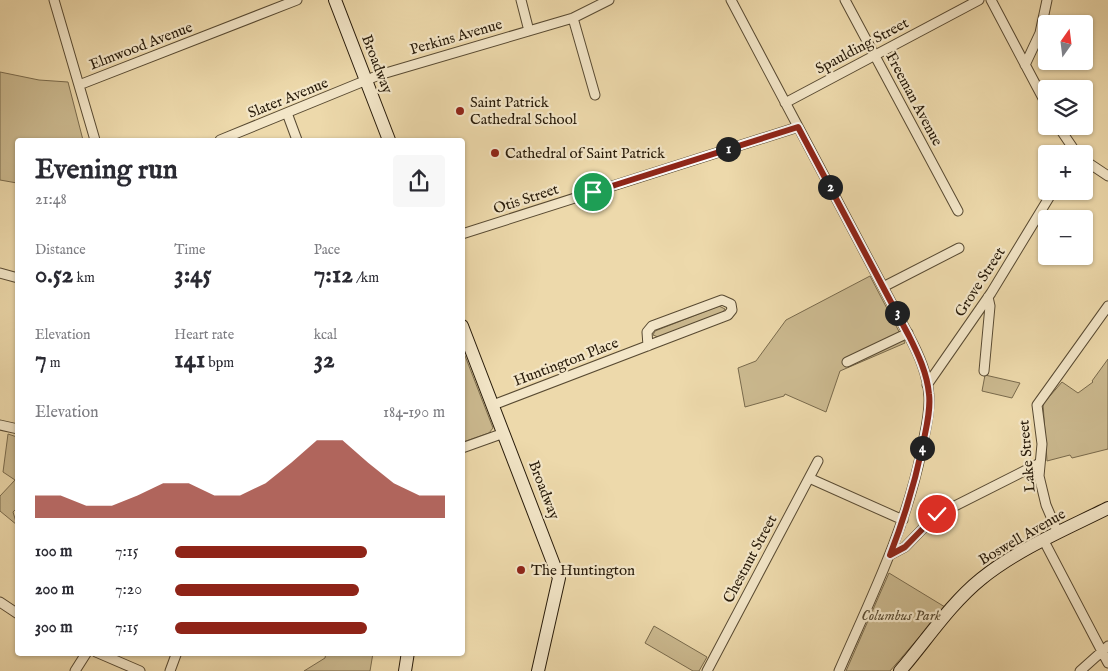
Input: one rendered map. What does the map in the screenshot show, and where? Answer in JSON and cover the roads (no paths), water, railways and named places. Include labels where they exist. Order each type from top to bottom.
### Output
[{"type":"main road","name":"Broadway","points":[[335,0],[388,138]]},
{"type":"main road","name":"Broadway","points":[[465,334],[559,578],[538,671]]},
{"type":"main road","name":"Boswell Avenue","points":[[900,671],[980,580],[1000,565],[1108,508]]},
{"type":"main road","points":[[404,671],[407,656]]},
{"type":"street","points":[[54,0],[94,138]]},
{"type":"street","name":"Elmwood Avenue","points":[[79,85],[297,0]]},
{"type":"street","points":[[520,0],[529,31]]},
{"type":"street","name":"Perkins Avenue","points":[[366,81],[405,66],[573,18],[609,0]]},
{"type":"street","points":[[731,0],[908,333],[922,364],[927,385],[929,402],[925,431],[903,520],[890,555],[839,671]]},
{"type":"street","name":"Freeman Avenue","points":[[845,0],[958,211]]},
{"type":"street","name":"Spaulding Street","points":[[786,103],[979,0]]},
{"type":"street","points":[[991,0],[1038,88]]},
{"type":"street","points":[[1026,65],[1040,33],[1047,0]]},
{"type":"street","points":[[573,18],[595,95]]},
{"type":"street","name":"Slater Avenue","points":[[225,138],[366,81]]},
{"type":"street","points":[[287,114],[296,138]]},
{"type":"street","name":"Otis Street","points":[[465,233],[798,127]]},
{"type":"street","points":[[1093,166],[1108,176]]},
{"type":"street","name":"Grove Street","points":[[927,385],[988,297],[1047,200]]},
{"type":"street","points":[[883,287],[959,248]]},
{"type":"street","points":[[0,273],[15,277]]},
{"type":"street","points":[[984,371],[990,306],[988,297]]},
{"type":"street","name":"Huntington Place","points":[[493,405],[648,346],[729,314],[732,310],[731,304],[722,300],[652,326],[647,332],[648,346]]},
{"type":"street","name":"Lake Street","points":[[1058,533],[1044,496],[1038,464],[1042,444],[1037,415],[1038,403],[1108,306]]},
{"type":"street","points":[[847,362],[908,333]]},
{"type":"street","points":[[0,424],[15,429]]},
{"type":"street","points":[[465,447],[504,432]]},
{"type":"street","name":"Chestnut Street","points":[[706,671],[818,460]]},
{"type":"street","points":[[890,555],[905,547],[934,516],[1038,464]]},
{"type":"street","points":[[809,478],[903,520]]},
{"type":"street","points":[[1044,541],[1105,649],[1108,663]]},
{"type":"street","points":[[0,602],[15,612]]},
{"type":"street","points":[[1080,671],[1105,649]]},
{"type":"street","points":[[75,671],[84,656]]},
{"type":"street","points":[[105,656],[140,671]]},
{"type":"street","points":[[170,671],[176,656]]},
{"type":"place","name":"Saint Patrick Cathedral School","points":[[460,111]]},
{"type":"place","name":"Cathedral of Saint Patrick","points":[[495,153]]},
{"type":"place","name":"The Huntington","points":[[521,570]]},
{"type":"park label","name":"Columbus Park","points":[[901,615]]}]
